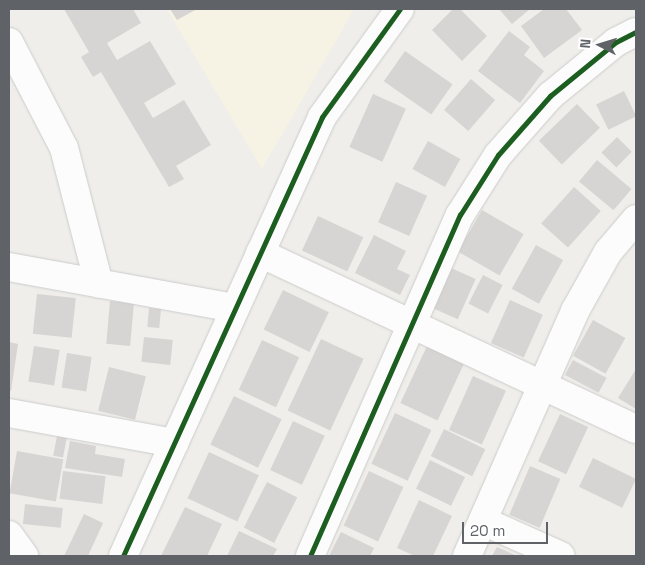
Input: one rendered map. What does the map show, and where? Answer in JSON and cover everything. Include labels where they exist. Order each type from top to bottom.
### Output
[{"type":"street","points":[[123,556],[322,117],[400,9]]},
{"type":"street","points":[[310,556],[414,324],[460,215],[498,155],[550,96],[616,42],[636,32]]},
{"type":"street","points":[[9,42],[64,148],[99,284]]},
{"type":"street","points":[[467,556],[575,311],[608,252],[636,219]]},
{"type":"street","points":[[260,252],[636,429]]},
{"type":"street","points":[[9,267],[234,308]]},
{"type":"street","points":[[9,413],[174,443]]},
{"type":"street","points":[[483,521],[561,556]]},
{"type":"street","points":[[9,535],[24,556]]},
{"type":"shaded area","points":[[167,9],[354,9],[262,169]]},
{"type":"building","points":[[64,9],[133,9],[141,23],[107,43],[117,60],[150,41],[176,84],[144,103],[153,118],[184,100],[211,145],[176,166],[184,179],[169,187],[101,72],[93,77],[81,57],[89,52]]},
{"type":"building","points":[[170,9],[197,9],[177,20]]},
{"type":"building","points":[[453,9],[460,9],[487,36],[462,61],[432,30]]},
{"type":"building","points":[[499,9],[530,9],[512,24]]},
{"type":"building","points":[[544,9],[566,9],[582,30],[544,58],[521,26]]},
{"type":"building","points":[[509,31],[530,47],[524,55],[544,71],[520,103],[478,71]]},
{"type":"building","points":[[405,51],[453,84],[431,115],[384,81]]},
{"type":"building","points":[[471,79],[495,100],[468,131],[444,110]]},
{"type":"building","points":[[624,91],[636,116],[608,130],[596,105]]},
{"type":"building","points":[[373,94],[406,109],[382,162],[349,147]]},
{"type":"building","points":[[577,104],[600,128],[562,165],[539,141]]},
{"type":"building","points":[[617,137],[632,152],[616,167],[601,153]]},
{"type":"building","points":[[428,141],[460,159],[445,187],[412,169]]},
{"type":"building","points":[[597,160],[631,189],[613,210],[579,181]]},
{"type":"building","points":[[396,182],[427,196],[409,236],[378,222]]},
{"type":"building","points":[[574,187],[601,211],[568,248],[541,223]]},
{"type":"building","points":[[482,210],[524,234],[500,276],[458,252]]},
{"type":"building","points":[[318,216],[363,237],[347,272],[302,250]]},
{"type":"building","points":[[374,235],[406,251],[397,269],[410,275],[400,295],[355,273]]},
{"type":"building","points":[[536,245],[563,260],[539,304],[512,289]]},
{"type":"building","points":[[451,268],[476,279],[458,319],[433,308]]},
{"type":"building","points":[[483,275],[503,285],[488,313],[468,304]]},
{"type":"building","points":[[283,290],[329,312],[310,352],[264,330]]},
{"type":"building","points":[[37,294],[76,298],[72,338],[33,334]]},
{"type":"building","points":[[510,300],[543,315],[524,358],[491,343]]},
{"type":"building","points":[[110,301],[134,303],[130,346],[106,344]]},
{"type":"building","points":[[149,308],[161,309],[159,328],[147,327]]},
{"type":"building","points":[[593,320],[625,338],[605,374],[573,356]]},
{"type":"building","points":[[144,337],[173,340],[170,365],[141,362]]},
{"type":"building","points":[[321,339],[364,359],[330,430],[288,411]]},
{"type":"building","points":[[262,340],[299,357],[276,407],[239,390]]},
{"type":"building","points":[[9,342],[18,344],[11,391],[9,391]]},
{"type":"building","points":[[34,346],[60,350],[54,386],[28,382]]},
{"type":"building","points":[[427,346],[464,363],[438,420],[400,403]]},
{"type":"building","points":[[67,353],[92,357],[86,391],[62,388]]},
{"type":"building","points":[[573,360],[607,378],[599,393],[565,375]]},
{"type":"building","points":[[109,367],[146,376],[135,420],[98,411]]},
{"type":"building","points":[[636,369],[636,409],[618,398]]},
{"type":"building","points":[[473,376],[506,391],[482,445],[449,430]]},
{"type":"building","points":[[234,396],[282,419],[258,468],[210,445]]},
{"type":"building","points":[[395,413],[431,430],[408,481],[371,464]]},
{"type":"building","points":[[560,414],[588,427],[566,474],[538,461]]},
{"type":"building","points":[[293,421],[325,436],[302,485],[270,470]]},
{"type":"building","points":[[444,429],[485,449],[472,476],[431,456]]},
{"type":"building","points":[[57,436],[67,438],[63,458],[53,456]]},
{"type":"building","points":[[70,441],[96,446],[95,454],[125,459],[122,477],[65,468]]},
{"type":"building","points":[[17,451],[63,459],[56,502],[10,493]]},
{"type":"building","points":[[209,452],[259,475],[237,521],[187,498]]},
{"type":"building","points":[[593,458],[636,479],[622,508],[579,487]]},
{"type":"building","points":[[430,460],[465,477],[451,506],[416,489]]},
{"type":"building","points":[[530,466],[560,479],[540,528],[509,515]]},
{"type":"building","points":[[63,471],[106,476],[102,504],[60,499]]},
{"type":"building","points":[[369,471],[403,487],[378,541],[344,525]]},
{"type":"building","points":[[267,482],[297,497],[274,543],[244,527]]},
{"type":"building","points":[[419,500],[452,516],[433,556],[415,556],[397,548]]},
{"type":"building","points":[[25,504],[63,508],[61,528],[23,524]]},
{"type":"building","points":[[185,507],[222,524],[207,556],[161,556]]},
{"type":"building","points":[[84,514],[103,523],[88,556],[64,556]]},
{"type":"building","points":[[239,531],[277,549],[273,556],[227,556]]},
{"type":"building","points":[[341,532],[374,548],[370,556],[329,556]]},
{"type":"building","points":[[497,547],[517,556],[492,556]]},
{"type":"cycle path","points":[[123,556],[322,117],[400,9]]},
{"type":"cycle path","points":[[310,556],[460,215],[498,155],[550,96],[616,42],[636,32]]}]
